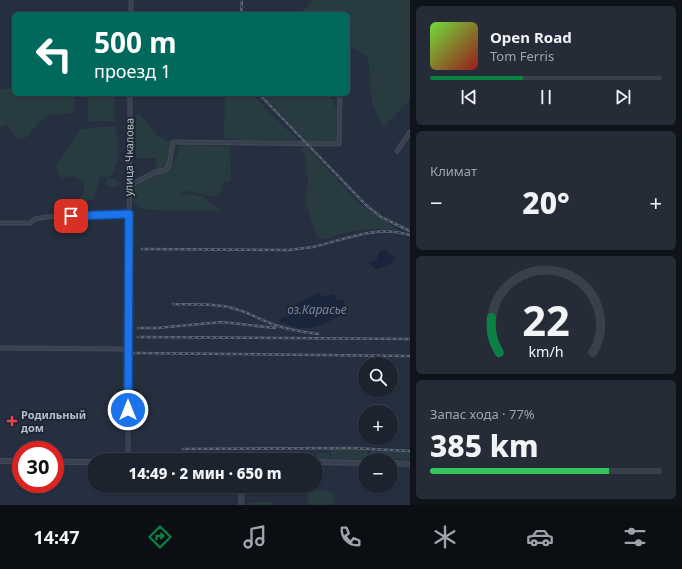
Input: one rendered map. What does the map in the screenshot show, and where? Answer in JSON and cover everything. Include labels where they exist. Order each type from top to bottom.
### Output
[{"type":"street","points":[[131,0],[131,12]]},
{"type":"street","name":"улица Чкалова","points":[[128,453],[130,96]]},
{"type":"street","points":[[129,186],[153,173],[165,170],[169,166],[173,142],[339,144],[340,96]]},
{"type":"street","points":[[397,151],[410,132]]},
{"type":"street","points":[[0,223],[30,223],[35,219],[46,217],[129,214]]},
{"type":"street","points":[[0,348],[128,349]]},
{"type":"street","points":[[0,461],[12,461]]},
{"type":"street","points":[[64,462],[87,462]]},
{"type":"street","points":[[323,462],[358,463]]},
{"type":"street","points":[[398,463],[410,464]]},
{"type":"street","points":[[241,505],[242,493]]},
{"type":"green space","points":[[313,0],[410,0],[410,100],[383,128],[372,103],[368,57],[350,46],[350,12],[301,12]]},
{"type":"green space","points":[[12,88],[12,96],[75,96],[74,113],[49,115],[39,122],[27,137],[18,140],[7,124],[0,127],[0,89]]},
{"type":"green space","points":[[83,96],[115,96],[115,121],[88,121],[88,100]]},
{"type":"green space","points":[[225,96],[255,96],[298,140],[243,140],[224,138]]},
{"type":"green space","points":[[264,96],[330,96],[337,110],[336,141],[307,141]]},
{"type":"green space","points":[[136,115],[140,115],[157,135],[172,143],[169,165],[165,169],[152,172],[155,169],[156,158],[136,158]]},
{"type":"green space","points":[[115,126],[118,141],[117,162],[112,175],[100,178],[93,199],[87,199],[87,208],[79,208],[80,196],[84,195],[84,182],[73,176],[61,178],[56,166],[80,129]]},
{"type":"green space","points":[[180,145],[230,146],[231,181],[223,182],[220,192],[214,197],[183,190],[181,194],[203,196],[210,204],[219,208],[221,211],[148,210],[140,208],[134,202],[132,194],[135,184],[155,174],[166,172],[175,161]]},
{"type":"green space","points":[[306,146],[360,204],[398,230],[372,229],[348,232],[326,239],[317,237],[305,201],[308,183],[305,157],[300,149]]},
{"type":"green space","points":[[107,179],[115,179],[119,183],[117,187],[106,186]]},
{"type":"green space","points":[[331,449],[367,450],[367,453],[358,453],[358,459],[331,459]]},
{"type":"green space","points":[[370,450],[410,452],[410,459],[398,459],[398,453],[370,453]]},
{"type":"green space","points":[[323,453],[329,453],[329,459],[323,459]]},
{"type":"green space","points":[[323,490],[326,490],[333,493],[334,501],[331,505],[309,505],[306,493],[323,493]]},
{"type":"green space","points":[[272,502],[272,505],[245,505],[246,503]]},
{"type":"water","points":[[382,250],[387,251],[389,254],[394,256],[395,259],[387,266],[376,269],[369,263],[377,259],[378,254]]},
{"type":"water","name":"оз.Карасье","points":[[319,293],[324,297],[332,294],[338,300],[344,300],[345,309],[332,320],[314,327],[302,328],[280,322],[280,319],[283,317],[289,317],[290,309],[303,300]]},
{"type":"railway","points":[[241,12],[242,0]]},
{"type":"railway","points":[[261,96],[366,205],[381,217],[410,231]]},
{"type":"railway","points":[[142,249],[289,250],[313,247],[373,232],[397,232],[410,235]]},
{"type":"railway","points":[[173,304],[225,306],[238,309],[280,327],[318,334]]},
{"type":"railway","points":[[138,328],[157,328],[222,322],[275,328]]},
{"type":"railway","points":[[138,337],[410,339]]},
{"type":"railway","points":[[134,353],[410,356]]},
{"type":"railway","points":[[183,449],[352,448],[410,451]]},
{"type":"place","name":"Родильный дом","points":[[12,421]]},
{"type":"route","points":[[71,216],[129,214],[128,410]]}]
